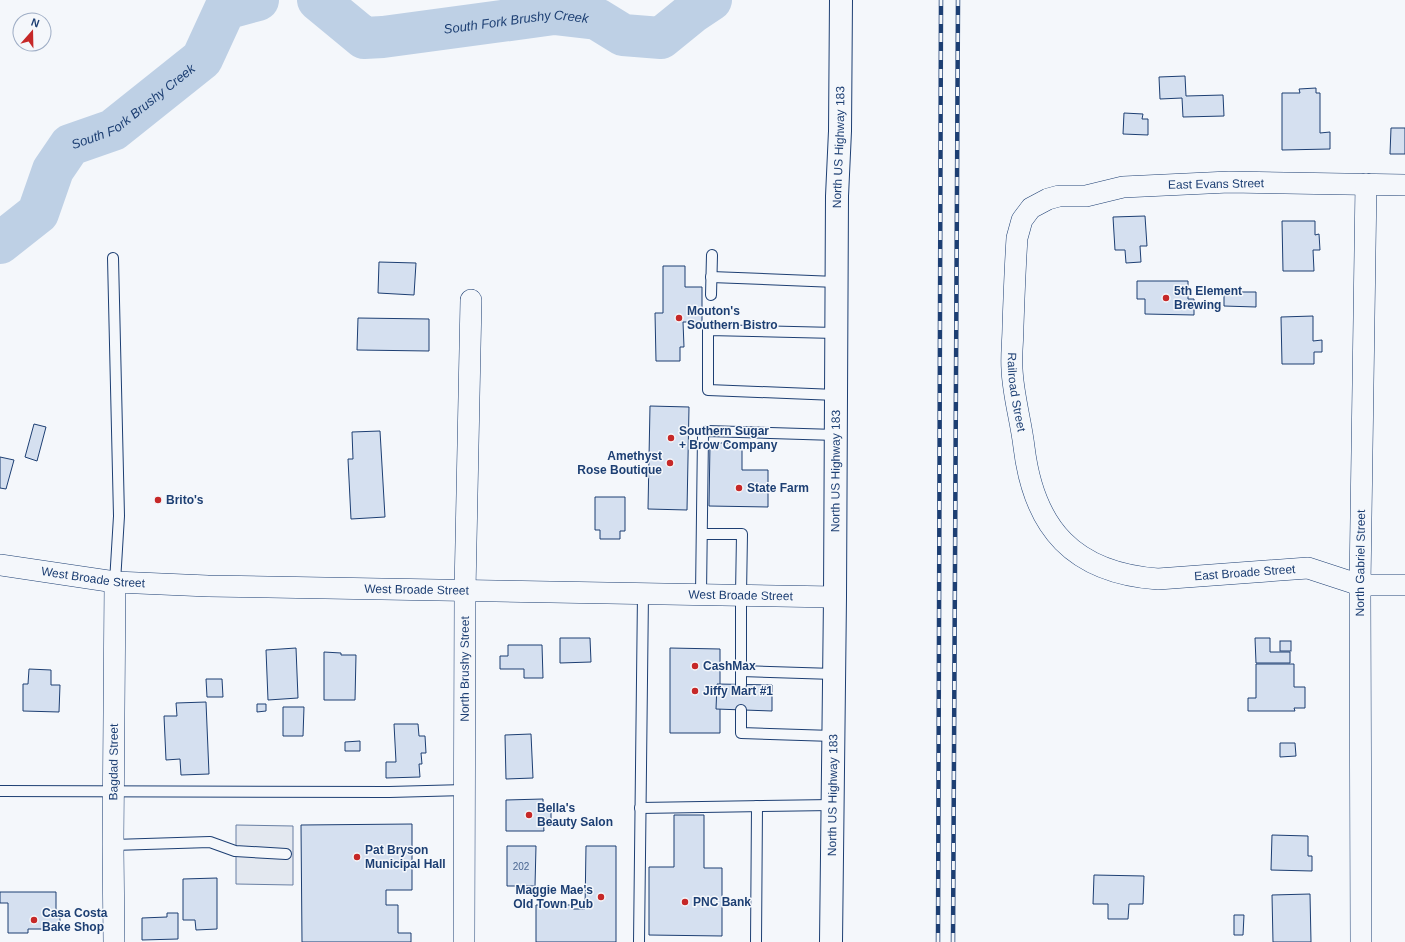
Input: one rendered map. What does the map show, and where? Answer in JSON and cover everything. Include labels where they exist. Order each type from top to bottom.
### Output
[{"type":"main road","name":"North US Highway 183","points":[[831,942],[835,597],[836,282],[841,0]]},
{"type":"street","name":"East Evans Street","points":[[1031,208],[1048,199],[1059,196],[1086,196],[1123,187],[1229,182],[1405,185]]},
{"type":"street","name":"North Gabriel Street","points":[[1361,942],[1360,585],[1366,184]]},
{"type":"street","name":"Railroad Street","points":[[1031,208],[1022,220],[1017,238],[1012,369],[1018,417],[1029,477],[1035,497],[1044,515],[1056,533],[1069,548],[1085,559]]},
{"type":"street","name":"North Brushy Street","points":[[464,942],[465,591],[471,300]]},
{"type":"street","name":"East Broade Street","points":[[1085,559],[1110,570],[1139,577],[1158,579],[1308,568],[1360,585],[1405,585]]},
{"type":"street","name":"West Broade Street","points":[[0,565],[115,582],[208,586],[741,594],[835,597]]},
{"type":"street","name":"Bagdad Street","points":[[114,942],[113,790],[115,582]]},
{"type":"lane","points":[[711,295],[712,255]]},
{"type":"lane","points":[[113,258],[119,516],[115,582]]},
{"type":"lane","points":[[711,277],[836,282]]},
{"type":"lane","points":[[836,333],[708,330],[708,390],[836,395]]},
{"type":"lane","points":[[701,594],[703,435],[707,431],[836,435]]},
{"type":"lane","points":[[702,534],[742,534],[741,685]]},
{"type":"lane","points":[[639,942],[643,593]]},
{"type":"lane","points":[[741,671],[834,674]]},
{"type":"lane","points":[[741,710],[741,733],[833,736]]},
{"type":"lane","points":[[0,791],[113,790],[389,792],[464,790]]},
{"type":"lane","points":[[640,808],[832,805]]},
{"type":"lane","points":[[756,942],[757,806]]},
{"type":"lane","points":[[113,845],[210,842],[235,851],[286,854]]},
{"type":"shaded area","points":[[236,825],[293,826],[293,885],[236,884]]},
{"type":"building","points":[[1185,76],[1186,96],[1223,95],[1224,116],[1183,117],[1182,98],[1160,99],[1159,77]]},
{"type":"building","points":[[1316,88],[1316,93],[1320,93],[1320,133],[1330,132],[1330,149],[1282,150],[1282,93],[1300,93],[1299,89]]},
{"type":"building","points":[[1124,113],[1143,114],[1142,119],[1148,119],[1148,135],[1123,134]]},
{"type":"building","points":[[1391,128],[1405,128],[1405,154],[1390,154]]},
{"type":"building","points":[[1145,216],[1147,246],[1140,246],[1141,262],[1126,263],[1125,250],[1115,250],[1113,217]]},
{"type":"building","points":[[1282,221],[1315,221],[1315,235],[1319,234],[1320,250],[1313,250],[1314,271],[1283,271]]},
{"type":"building","points":[[379,262],[416,263],[414,295],[378,293]]},
{"type":"building","name":"Mouton's Southern Bistro","points":[[663,266],[685,266],[685,287],[702,287],[702,322],[683,322],[684,347],[680,347],[680,361],[656,361],[655,313],[663,313]]},
{"type":"building","points":[[1137,281],[1188,281],[1188,299],[1194,299],[1194,315],[1145,314],[1145,299],[1137,299]]},
{"type":"building","points":[[1231,292],[1256,292],[1256,307],[1224,306],[1224,293],[1231,294]]},
{"type":"building","points":[[1313,316],[1313,341],[1322,340],[1322,352],[1314,352],[1314,364],[1282,364],[1281,317]]},
{"type":"building","points":[[358,318],[429,319],[429,351],[357,350]]},
{"type":"building","points":[[650,406],[689,407],[687,510],[648,509]]},
{"type":"building","points":[[34,424],[46,427],[37,461],[25,457]]},
{"type":"building","points":[[380,431],[385,517],[351,519],[348,459],[353,459],[352,432]]},
{"type":"building","name":"State Farm","points":[[710,443],[742,443],[742,470],[768,470],[768,507],[709,506]]},
{"type":"building","points":[[0,457],[14,460],[6,489],[0,488]]},
{"type":"building","points":[[595,497],[625,497],[625,531],[620,531],[620,539],[600,539],[600,530],[595,530]]},
{"type":"building","points":[[560,638],[590,638],[591,662],[560,663]]},
{"type":"building","points":[[1255,638],[1270,638],[1270,652],[1290,652],[1290,663],[1256,663]]},
{"type":"building","points":[[1280,641],[1291,641],[1291,651],[1280,651]]},
{"type":"building","points":[[508,645],[542,645],[543,678],[524,678],[524,669],[500,669],[500,656],[508,656]]},
{"type":"building","points":[[296,648],[298,698],[268,700],[266,650]]},
{"type":"building","name":"Jiffy Mart #1","points":[[670,648],[720,649],[720,733],[670,733]]},
{"type":"building","points":[[324,652],[341,653],[341,655],[356,655],[355,700],[324,700]]},
{"type":"building","points":[[1256,664],[1294,664],[1294,687],[1305,687],[1305,708],[1294,708],[1295,711],[1248,711],[1248,698],[1256,698]]},
{"type":"building","points":[[29,669],[51,670],[51,685],[60,685],[59,712],[23,711],[23,684],[28,684]]},
{"type":"building","points":[[206,679],[222,679],[223,697],[207,697]]},
{"type":"building","points":[[717,684],[772,685],[772,711],[716,709]]},
{"type":"building","points":[[206,702],[209,774],[181,775],[180,759],[166,760],[164,716],[177,716],[176,703]]},
{"type":"building","points":[[257,704],[266,704],[266,711],[257,712]]},
{"type":"building","points":[[283,707],[304,707],[303,736],[283,736]]},
{"type":"building","points":[[394,724],[418,724],[419,736],[425,736],[426,753],[421,753],[422,764],[419,764],[420,777],[386,778],[386,762],[396,762]]},
{"type":"building","points":[[531,734],[533,778],[506,779],[505,735]]},
{"type":"building","points":[[360,741],[360,751],[345,751],[345,742]]},
{"type":"building","points":[[1280,743],[1295,743],[1296,756],[1280,757]]},
{"type":"building","name":"Bella's Beauty Salon","points":[[543,799],[543,806],[551,806],[551,819],[543,819],[544,831],[506,831],[506,800]]},
{"type":"building","name":"PNC Bank","points":[[674,815],[704,815],[704,868],[722,868],[722,936],[649,935],[649,867],[674,867]]},
{"type":"building","name":"Pat Bryson Municipal Hall","points":[[412,824],[412,890],[386,890],[386,905],[398,905],[398,933],[411,933],[411,942],[302,942],[301,825]]},
{"type":"building","points":[[1272,835],[1308,836],[1308,856],[1312,856],[1312,871],[1271,870]]},
{"type":"building","points":[[507,846],[536,846],[535,886],[507,886]]},
{"type":"building","name":"Maggie Mae's Old Town Pub","points":[[586,846],[616,846],[616,942],[536,942],[536,905],[573,905],[573,909],[585,909]]},
{"type":"building","points":[[1094,875],[1144,876],[1143,904],[1129,904],[1128,919],[1108,919],[1108,904],[1093,904]]},
{"type":"building","points":[[217,878],[217,929],[196,930],[195,920],[183,920],[183,879]]},
{"type":"building","name":"Casa Costa Bake Shop","points":[[0,892],[56,892],[56,910],[60,911],[60,929],[28,929],[28,933],[8,933],[8,903],[0,903]]},
{"type":"building","points":[[1310,894],[1311,942],[1273,942],[1272,895]]},
{"type":"building","points":[[167,913],[178,913],[178,939],[142,940],[142,918],[167,917]]},
{"type":"building","points":[[1234,915],[1244,915],[1243,935],[1234,935]]},
{"type":"waterway","name":"South Fork Brushy Creek","points":[[0,243],[38,213],[53,170],[70,145],[113,130],[202,59],[225,9],[258,0]]},
{"type":"waterway","name":"South Fork Brushy Creek","points":[[318,0],[364,38],[383,37],[554,14],[597,19],[623,35],[661,38],[693,12],[711,0]]},
{"type":"railway","points":[[938,942],[941,0]]},
{"type":"railway","points":[[953,942],[958,0]]},
{"type":"place","name":"5th Element Brewing","points":[[1166,298]]},
{"type":"place","name":"Mouton's Southern Bistro","points":[[679,318]]},
{"type":"place","name":"Southern Sugar + Brow Company","points":[[671,438]]},
{"type":"place","name":"Amethyst Rose Boutique","points":[[670,463]]},
{"type":"place","name":"State Farm","points":[[739,488]]},
{"type":"place","name":"Brito's","points":[[158,500]]},
{"type":"place","name":"CashMax","points":[[695,666]]},
{"type":"place","name":"Jiffy Mart #1","points":[[695,691]]},
{"type":"place","name":"Bella's Beauty Salon","points":[[529,815]]},
{"type":"place","name":"Pat Bryson Municipal Hall","points":[[357,857]]},
{"type":"place","name":"Maggie Mae's Old Town Pub","points":[[601,897]]},
{"type":"place","name":"PNC Bank","points":[[685,902]]},
{"type":"place","name":"Casa Costa Bake Shop","points":[[34,920]]}]
